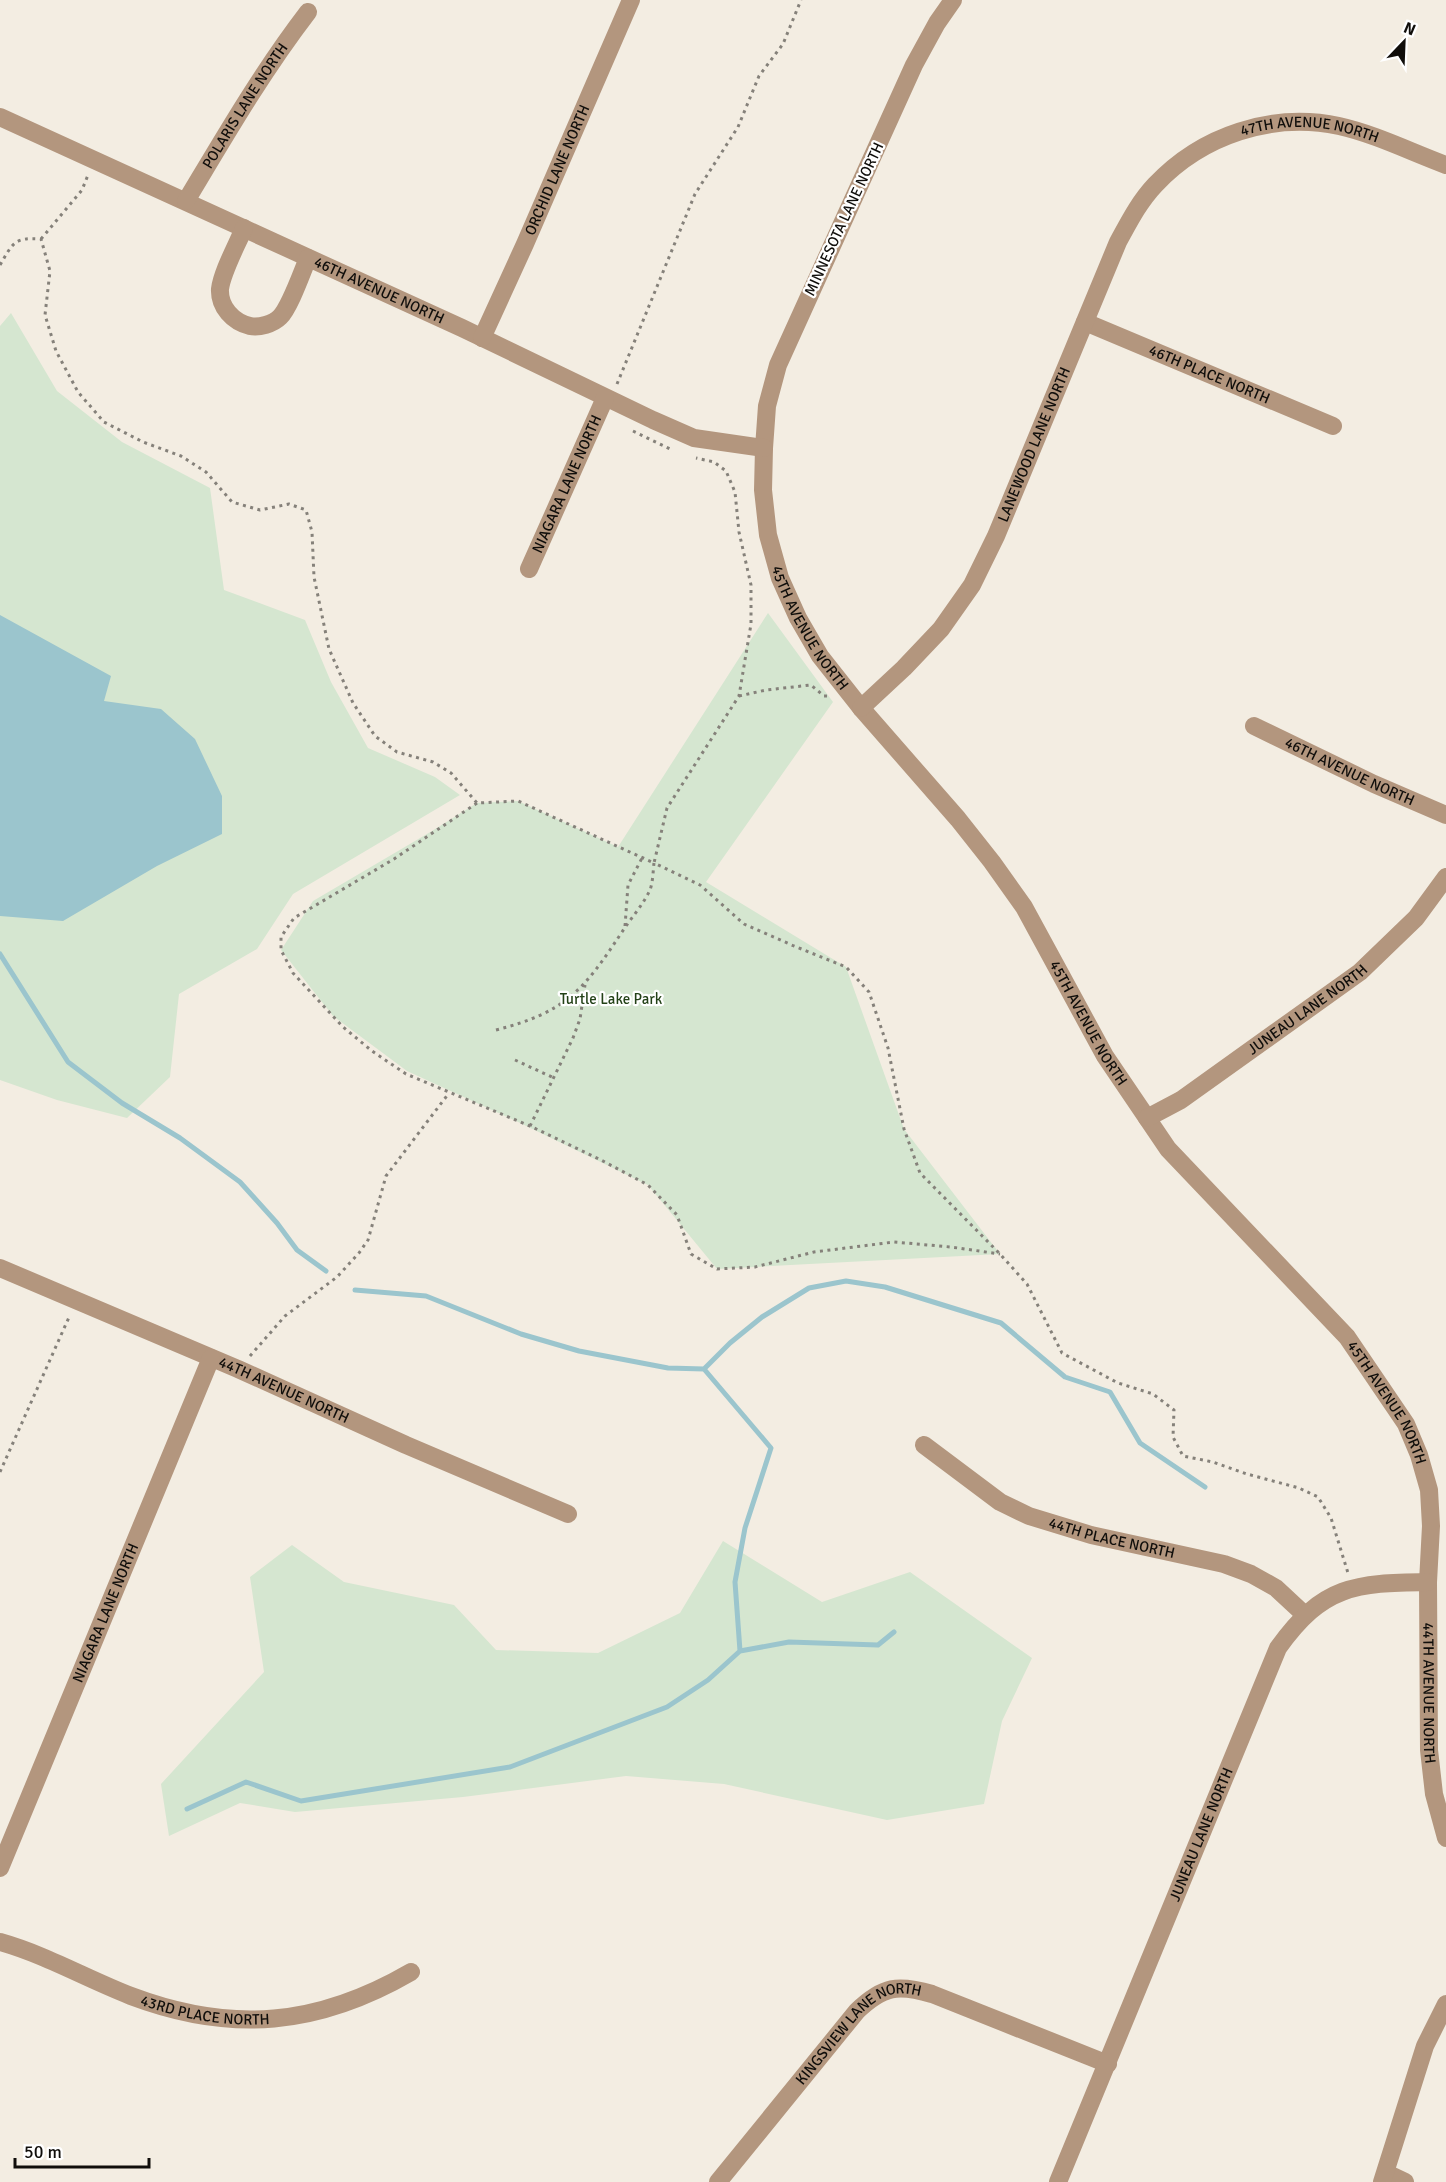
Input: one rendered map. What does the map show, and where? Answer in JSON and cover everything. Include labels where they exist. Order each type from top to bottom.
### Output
[{"type":"street","name":"ORCHID LANE NORTH","points":[[482,338],[631,0]]},
{"type":"street","name":"MINNESOTA LANE NORTH","points":[[764,448],[767,406],[778,365],[914,65],[937,23],[953,0]]},
{"type":"street","name":"POLARIS LANE NORTH","points":[[186,201],[238,112],[282,46],[308,12]]},
{"type":"street","name":"46TH AVENUE NORTH","points":[[0,117],[186,201],[694,438],[764,448]]},
{"type":"street","name":"47TH AVENUE NORTH","points":[[1177,163],[1206,145],[1238,131],[1271,124],[1305,121],[1340,126],[1446,165]]},
{"type":"street","name":"LANEWOOD LANE NORTH","points":[[861,708],[941,629],[972,585],[996,537],[1118,242],[1133,213],[1154,186],[1177,163]]},
{"type":"street","points":[[244,228],[220,290],[223,304],[230,316],[240,324],[255,327],[268,324],[280,317],[309,258]]},
{"type":"street","name":"46TH PLACE NORTH","points":[[1085,322],[1333,426]]},
{"type":"street","name":"NIAGARA LANE NORTH","points":[[529,569],[612,401]]},
{"type":"street","name":"45TH AVENUE NORTH","points":[[764,448],[763,490],[768,535],[780,578],[798,618],[820,656],[861,708],[958,819],[1024,907],[1105,1056],[1168,1149],[1347,1337],[1406,1424],[1419,1455],[1429,1490],[1431,1526],[1428,1582]]},
{"type":"street","name":"46TH AVENUE NORTH","points":[[1254,726],[1374,784],[1446,815]]},
{"type":"street","name":"JUNEAU LANE NORTH","points":[[1147,1118],[1181,1100],[1360,972],[1416,918],[1446,877]]},
{"type":"street","name":"44TH AVENUE NORTH","points":[[0,1268],[238,1369],[406,1445],[568,1514]]},
{"type":"street","name":"NIAGARA LANE NORTH","points":[[0,1868],[211,1358]]},
{"type":"street","name":"44TH PLACE NORTH","points":[[924,1446],[1000,1502],[1029,1516],[1091,1535],[1224,1564],[1251,1574],[1276,1588],[1305,1615]]},
{"type":"street","name":"JUNEAU LANE NORTH","points":[[1058,2182],[1278,1648],[1305,1615],[1326,1598],[1352,1588],[1384,1583],[1428,1582]]},
{"type":"street","name":"44TH AVENUE NORTH","points":[[1428,1582],[1429,1750],[1434,1794],[1446,1838]]},
{"type":"street","name":"43RD PLACE NORTH","points":[[0,1942],[35,1954],[131,1996],[172,2010],[213,2019],[298,2017],[369,1995],[411,1972]]},
{"type":"street","name":"KINGSVIEW LANE NORTH","points":[[718,2182],[857,2011],[872,1997],[891,1989],[912,1988],[932,1994],[1108,2064]]},
{"type":"street","points":[[1405,2182],[1384,2177],[1425,2046],[1446,2004]]},
{"type":"path","points":[[673,450],[627,428],[612,401],[617,383],[695,194],[738,127],[759,76],[783,44],[801,0]]},
{"type":"path","points":[[41,240],[82,190],[95,160]]},
{"type":"path","points":[[0,265],[13,244],[27,238],[41,240]]},
{"type":"path","points":[[41,240],[50,271],[45,315],[56,351],[78,392],[104,422],[143,442],[181,456],[206,472],[232,502],[260,510],[289,504],[306,510],[312,532],[314,577],[329,649],[353,703],[375,736],[397,752],[433,762],[451,774],[477,803]]},
{"type":"path","points":[[496,1030],[547,1014],[575,995],[597,969],[651,888],[654,863],[667,808],[739,696],[751,624],[751,585],[740,532],[735,492],[726,471],[714,462],[689,456]]},
{"type":"path","points":[[739,696],[766,690],[811,685],[824,696],[847,691]]},
{"type":"path","points":[[1000,1254],[951,1246],[894,1242],[814,1252],[755,1267],[717,1269],[691,1254],[677,1215],[648,1185],[530,1126],[449,1094],[406,1074],[372,1051],[343,1027],[293,973],[281,950],[281,937],[294,918],[394,859],[477,803],[518,801],[700,885],[744,924],[846,967],[869,992],[888,1048],[904,1129],[920,1173],[1000,1254],[1027,1284],[1062,1353],[1118,1383],[1153,1394],[1173,1410],[1173,1437],[1184,1456],[1213,1462],[1299,1488],[1318,1497],[1331,1518],[1352,1588]]},
{"type":"path","points":[[625,927],[628,885],[642,858]]},
{"type":"path","points":[[530,1126],[573,1038],[580,1019],[585,983]]},
{"type":"path","points":[[515,1060],[554,1078]]},
{"type":"path","points":[[238,1369],[285,1316],[337,1277],[360,1253],[368,1240],[386,1176],[449,1094]]},
{"type":"path","points":[[0,1472],[76,1300]]},
{"type":"green space","points":[[11,313],[57,391],[122,442],[210,488],[224,590],[305,620],[331,682],[368,748],[435,777],[460,795],[293,894],[257,949],[179,994],[170,1077],[127,1118],[57,1100],[0,1080],[0,326]]},
{"type":"green space","name":"Turtle Lake Park","points":[[768,613],[833,702],[706,882],[846,967],[904,1129],[1000,1254],[717,1269],[648,1185],[407,1071],[333,1016],[281,950],[313,901],[477,803],[518,801],[618,847]]},
{"type":"green space","points":[[723,1541],[822,1602],[910,1572],[1032,1658],[1002,1721],[984,1804],[887,1820],[724,1784],[626,1776],[463,1797],[295,1812],[240,1803],[169,1836],[161,1784],[264,1672],[250,1577],[292,1545],[344,1582],[454,1605],[496,1650],[598,1653],[680,1613]]},
{"type":"water","points":[[0,615],[111,676],[104,701],[161,709],[195,739],[222,796],[222,834],[157,866],[63,921],[0,916]]},
{"type":"waterway","points":[[0,954],[68,1062],[122,1103],[180,1138],[240,1182],[277,1223],[297,1250],[326,1271]]},
{"type":"waterway","points":[[355,1290],[426,1296],[521,1334],[579,1351],[668,1368],[704,1369],[730,1343],[762,1317],[809,1288],[846,1281],[885,1287],[1001,1323],[1065,1377],[1110,1392],[1140,1443],[1205,1487]]},
{"type":"waterway","points":[[187,1809],[246,1782],[301,1801],[510,1767],[667,1707],[708,1680],[740,1651],[735,1582],[745,1528],[771,1448],[704,1369]]},
{"type":"waterway","points":[[740,1651],[789,1642],[878,1645],[894,1632]]}]
